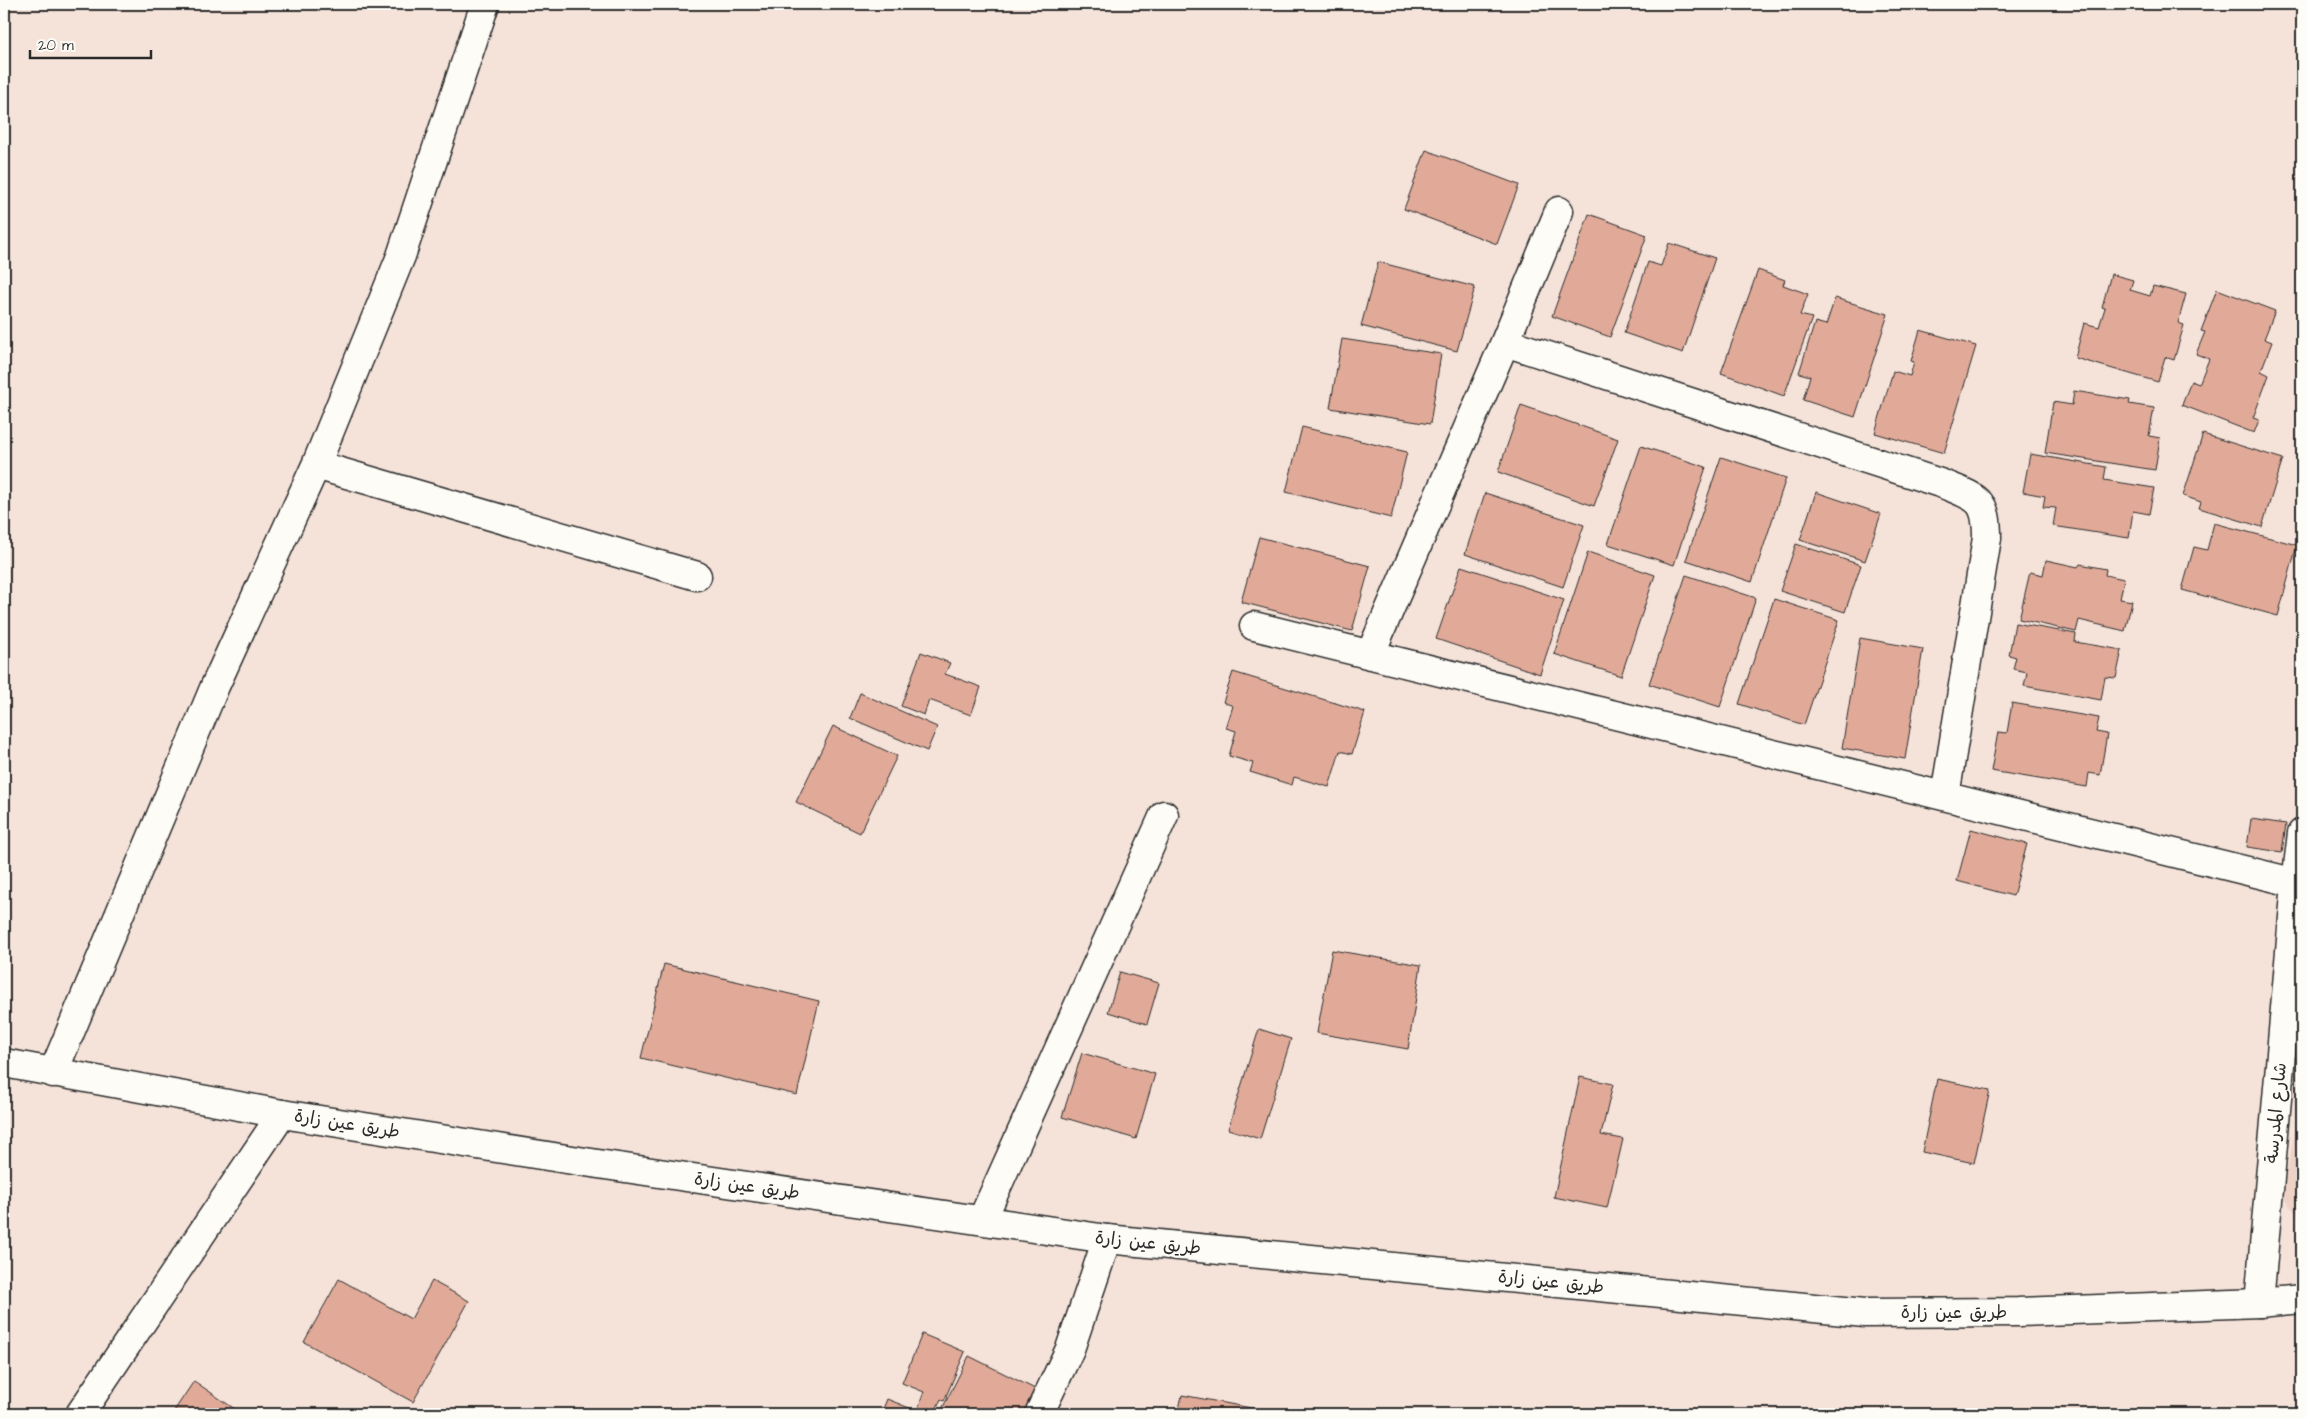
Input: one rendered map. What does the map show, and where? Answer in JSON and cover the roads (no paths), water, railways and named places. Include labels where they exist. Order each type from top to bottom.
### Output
[{"type":"street","points":[[53,1073],[215,686],[316,465],[401,256],[485,4]]},
{"type":"street","points":[[1370,655],[1505,342],[1559,211]]},
{"type":"street","points":[[1505,342],[1943,484],[1971,495],[1982,505],[1987,516],[1988,538],[1945,796]]},
{"type":"street","points":[[316,465],[696,576]]},
{"type":"street","points":[[1254,626],[2296,883]]},
{"type":"street","points":[[982,1220],[1164,815]]},
{"type":"street","name":"شارع المدرسة","points":[[2259,1303],[2302,833]]},
{"type":"street","name":"طريق عين زارة","points":[[4,1063],[282,1114],[608,1166],[1107,1239],[1865,1312],[2018,1312],[2259,1303],[2302,1299]]},
{"type":"street","points":[[80,1414],[282,1114]]},
{"type":"street","points":[[1039,1414],[1070,1349],[1107,1239]]}]
